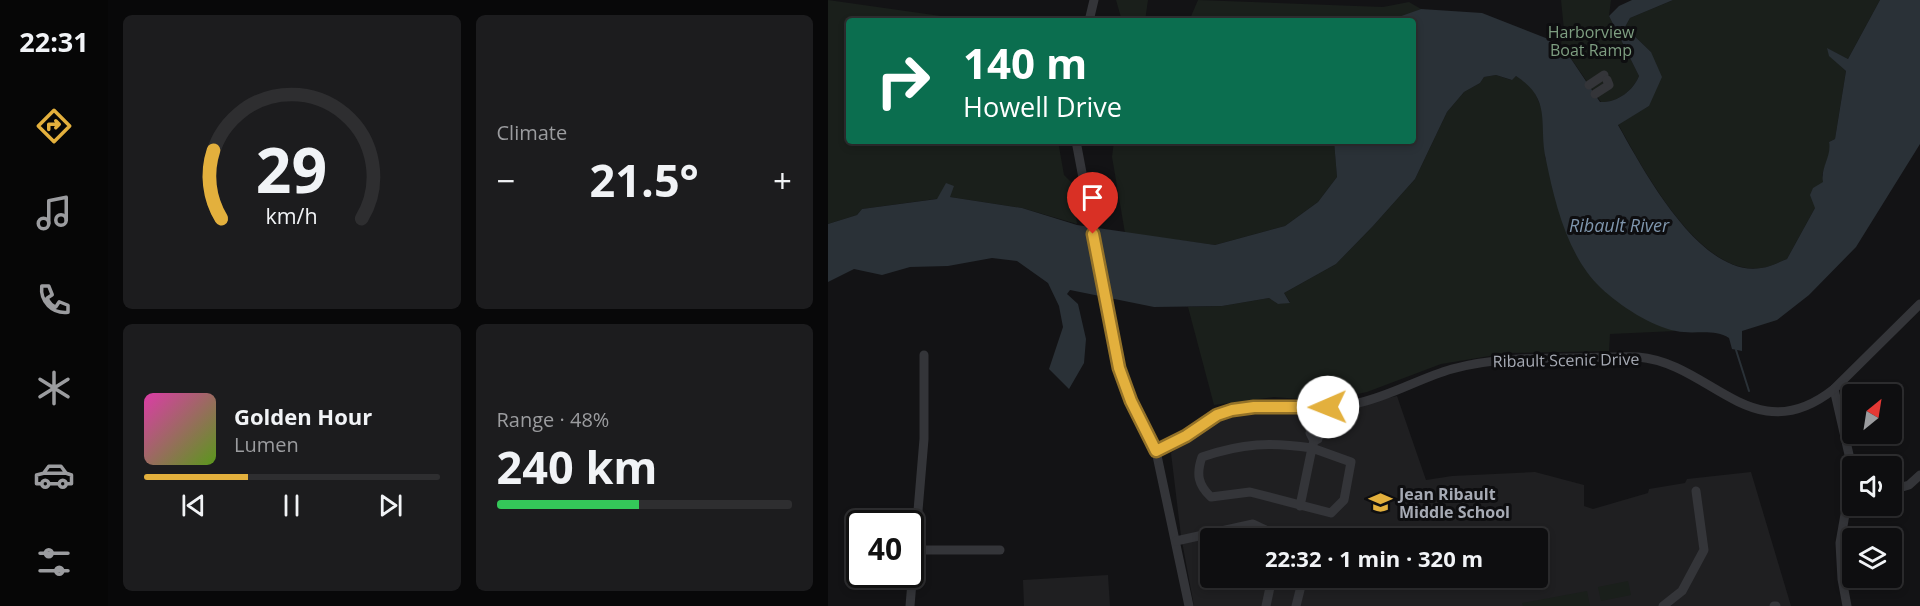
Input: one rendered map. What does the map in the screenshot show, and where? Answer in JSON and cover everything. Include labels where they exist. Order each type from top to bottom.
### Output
[{"type":"street","points":[[1090,18],[1094,0]]},
{"type":"street","points":[[1589,85],[1605,77],[1609,85],[1595,94]]},
{"type":"street","points":[[1076,144],[1115,348],[1128,394],[1156,451],[1189,606]]},
{"type":"street","name":"Ribault Scenic Drive","points":[[1156,451],[1186,436],[1217,415],[1232,410],[1254,407],[1316,408],[1360,402],[1450,370],[1512,359],[1622,357],[1653,359],[1678,369],[1741,405],[1768,411],[1804,407],[1834,389],[1920,304]]},
{"type":"street","points":[[918,510],[924,439],[924,355]]},
{"type":"street","points":[[1834,389],[1849,456]]},
{"type":"street","points":[[1300,506],[1313,445],[1310,434],[1315,424],[1316,408]]},
{"type":"street","points":[[1249,444],[1313,445],[1351,462],[1344,500],[1331,513],[1250,492],[1211,497],[1201,488],[1198,470],[1202,457],[1249,444]]},
{"type":"street","points":[[1902,487],[1909,485],[1920,475]]},
{"type":"street","points":[[1663,606],[1682,591],[1704,550],[1696,491]]},
{"type":"street","points":[[1846,516],[1840,543],[1842,579],[1847,606]]},
{"type":"street","points":[[1235,528],[1253,524],[1262,528]]},
{"type":"street","points":[[1176,541],[1200,536]]},
{"type":"street","points":[[924,550],[1000,550]]},
{"type":"street","points":[[910,606],[911,588]]},
{"type":"street","points":[[1266,606],[1270,588]]},
{"type":"street","points":[[1296,606],[1300,588]]},
{"type":"shaded area","name":"Jean Ribault Middle School","points":[[1397,396],[1426,480],[1452,476],[1535,472],[1584,485],[1584,506],[1593,509],[1648,493],[1649,489],[1685,483],[1687,479],[1751,472],[1791,606],[1194,606],[1181,536],[1171,453],[1215,419],[1258,411],[1324,412]]},
{"type":"shaded area","points":[[1108,575],[1110,606],[1024,606],[1023,580]]},
{"type":"green space","points":[[828,0],[955,18],[846,18],[846,144],[1059,144],[1064,175],[1072,183],[1077,224],[1022,208],[950,197],[862,209],[857,215],[828,224]]},
{"type":"green space","points":[[1116,0],[1148,0],[1145,18],[1121,18]]},
{"type":"green space","points":[[1198,0],[1383,7],[1409,2],[1421,9],[1399,18],[1190,18]]},
{"type":"green space","name":"Harborview Boat Ramp","points":[[1561,0],[1611,0],[1609,16],[1639,76],[1633,87],[1624,95],[1601,102],[1561,44],[1564,30]]},
{"type":"green space","points":[[1673,0],[1880,0],[1848,59],[1828,49],[1830,56],[1846,71],[1835,139],[1829,142],[1831,149],[1822,175],[1824,182],[1815,208],[1787,259],[1771,266],[1761,268],[1738,266],[1716,256],[1696,238],[1658,192],[1618,124],[1649,106],[1651,52],[1625,27],[1630,18]]},
{"type":"green space","points":[[1496,75],[1511,80],[1516,76],[1532,86],[1544,114],[1545,158],[1643,317],[1676,331],[1610,334],[1609,351],[1508,353],[1441,364],[1367,392],[1325,401],[1274,397],[1214,405],[1188,307],[1222,306],[1269,298],[1278,304],[1290,302],[1284,293],[1336,264],[1415,179],[1447,112],[1464,92],[1480,83],[1484,77]]},
{"type":"green space","points":[[1114,144],[1334,144],[1337,177],[1318,202],[1285,226],[1215,245],[1125,233],[1112,157]]},
{"type":"green space","points":[[1628,581],[1631,595],[1601,601],[1598,587]]},
{"type":"green space","points":[[1587,591],[1590,606],[1523,606],[1522,603]]},
{"type":"water","name":"Ribault River","points":[[1632,0],[1673,0],[1630,18],[1625,27],[1651,52],[1662,77],[1649,106],[1618,125],[1658,192],[1696,239],[1716,256],[1738,267],[1761,268],[1787,259],[1815,208],[1810,195],[1813,188],[1823,182],[1829,142],[1835,139],[1846,71],[1829,56],[1827,48],[1848,59],[1880,0],[1920,0],[1920,144],[1856,247],[1809,295],[1777,320],[1742,331],[1742,351],[1732,349],[1729,338],[1717,333],[1676,331],[1646,320],[1617,302],[1590,275],[1571,245],[1559,212],[1546,160],[1540,104],[1528,85],[1516,76],[1512,80],[1496,75],[1484,77],[1480,83],[1464,92],[1447,112],[1415,179],[1336,264],[1284,293],[1290,303],[1278,304],[1269,298],[1222,306],[1154,307],[1070,290],[1067,294],[1078,304],[1086,339],[1084,363],[1069,389],[1049,369],[1063,327],[1059,306],[1048,283],[1017,261],[992,258],[948,266],[910,267],[882,275],[854,269],[828,282],[828,224],[857,215],[862,209],[937,199],[946,183],[954,186],[950,197],[1022,208],[1077,225],[1215,245],[1285,226],[1318,202],[1337,177],[1334,144],[1416,144],[1416,18],[1396,18],[1421,9],[1482,13],[1561,44],[1600,102],[1606,102],[1624,95],[1633,87],[1639,76],[1609,16],[1619,6]]},
{"type":"waterway","points":[[1736,350],[1749,391]]},
{"type":"place","name":"Jean Ribault Middle School","points":[[1381,503]]},
{"type":"route","points":[[1093,234],[1119,368],[1131,401],[1156,451],[1186,436],[1217,415],[1232,410],[1254,407],[1328,407]]}]
